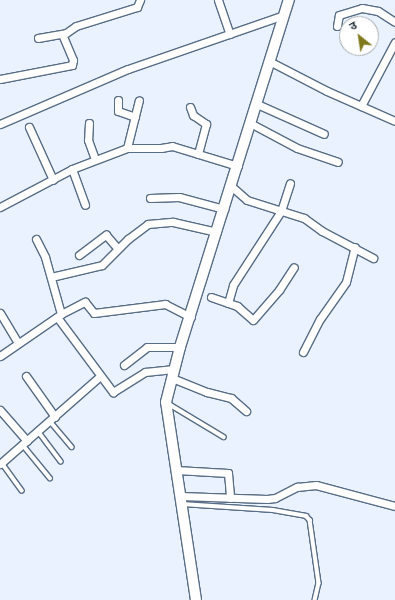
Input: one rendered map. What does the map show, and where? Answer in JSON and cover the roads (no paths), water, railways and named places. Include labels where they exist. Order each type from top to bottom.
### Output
[{"type":"street","points":[[38,38],[62,34],[76,26],[137,7],[140,0]]},
{"type":"street","points":[[218,0],[230,34]]},
{"type":"street","points":[[196,600],[166,402],[180,347],[191,317],[257,104],[269,60],[289,0]]},
{"type":"street","points":[[337,26],[339,15],[362,8],[378,11],[395,22]]},
{"type":"street","points":[[0,124],[128,69],[284,16]]},
{"type":"street","points":[[0,79],[72,65],[73,60],[62,34]]},
{"type":"street","points":[[361,106],[395,42]]},
{"type":"street","points":[[269,60],[361,106],[395,121]]},
{"type":"street","points":[[118,100],[118,111],[135,117]]},
{"type":"street","points":[[127,148],[139,100]]},
{"type":"street","points":[[257,104],[324,134]]},
{"type":"street","points":[[190,107],[193,115],[206,124],[198,154]]},
{"type":"street","points":[[89,123],[88,140],[95,159]]},
{"type":"street","points":[[250,123],[297,148],[338,162]]},
{"type":"street","points":[[29,127],[52,180]]},
{"type":"street","points":[[1,206],[72,169],[127,148],[161,148],[172,146],[238,166]]},
{"type":"street","points":[[72,169],[85,205]]},
{"type":"street","points":[[228,303],[234,285],[281,211],[290,183]]},
{"type":"street","points":[[232,186],[247,200],[304,218],[322,231],[372,258]]},
{"type":"street","points":[[150,198],[179,197],[224,209]]},
{"type":"street","points":[[51,277],[98,266],[118,250],[137,231],[160,221],[217,232]]},
{"type":"street","points":[[79,256],[106,236],[118,250]]},
{"type":"street","points":[[36,239],[51,277],[59,316],[99,377],[114,392],[145,372],[173,374],[207,392],[231,398],[246,411]]},
{"type":"street","points":[[304,352],[320,319],[346,282],[354,247]]},
{"type":"street","points":[[211,297],[242,309],[251,319],[255,319],[294,267]]},
{"type":"street","points":[[0,356],[59,316],[85,302],[94,313],[165,304],[191,317]]},
{"type":"street","points":[[0,313],[18,343]]},
{"type":"street","points":[[124,365],[147,347],[180,347]]},
{"type":"street","points":[[26,376],[52,419]]},
{"type":"street","points":[[1,463],[99,377]]},
{"type":"street","points":[[0,410],[25,443]]},
{"type":"street","points":[[176,470],[228,473],[230,498]]},
{"type":"street","points":[[180,500],[275,498],[297,487],[316,485],[395,506]]},
{"type":"lane","points":[[166,402],[224,437]]},
{"type":"lane","points":[[52,419],[72,447]]},
{"type":"lane","points":[[38,431],[61,461]]},
{"type":"lane","points":[[25,443],[50,478]]},
{"type":"lane","points":[[1,463],[22,491]]},
{"type":"lane","points":[[180,500],[273,510],[306,516],[310,520],[319,583],[315,600]]}]
